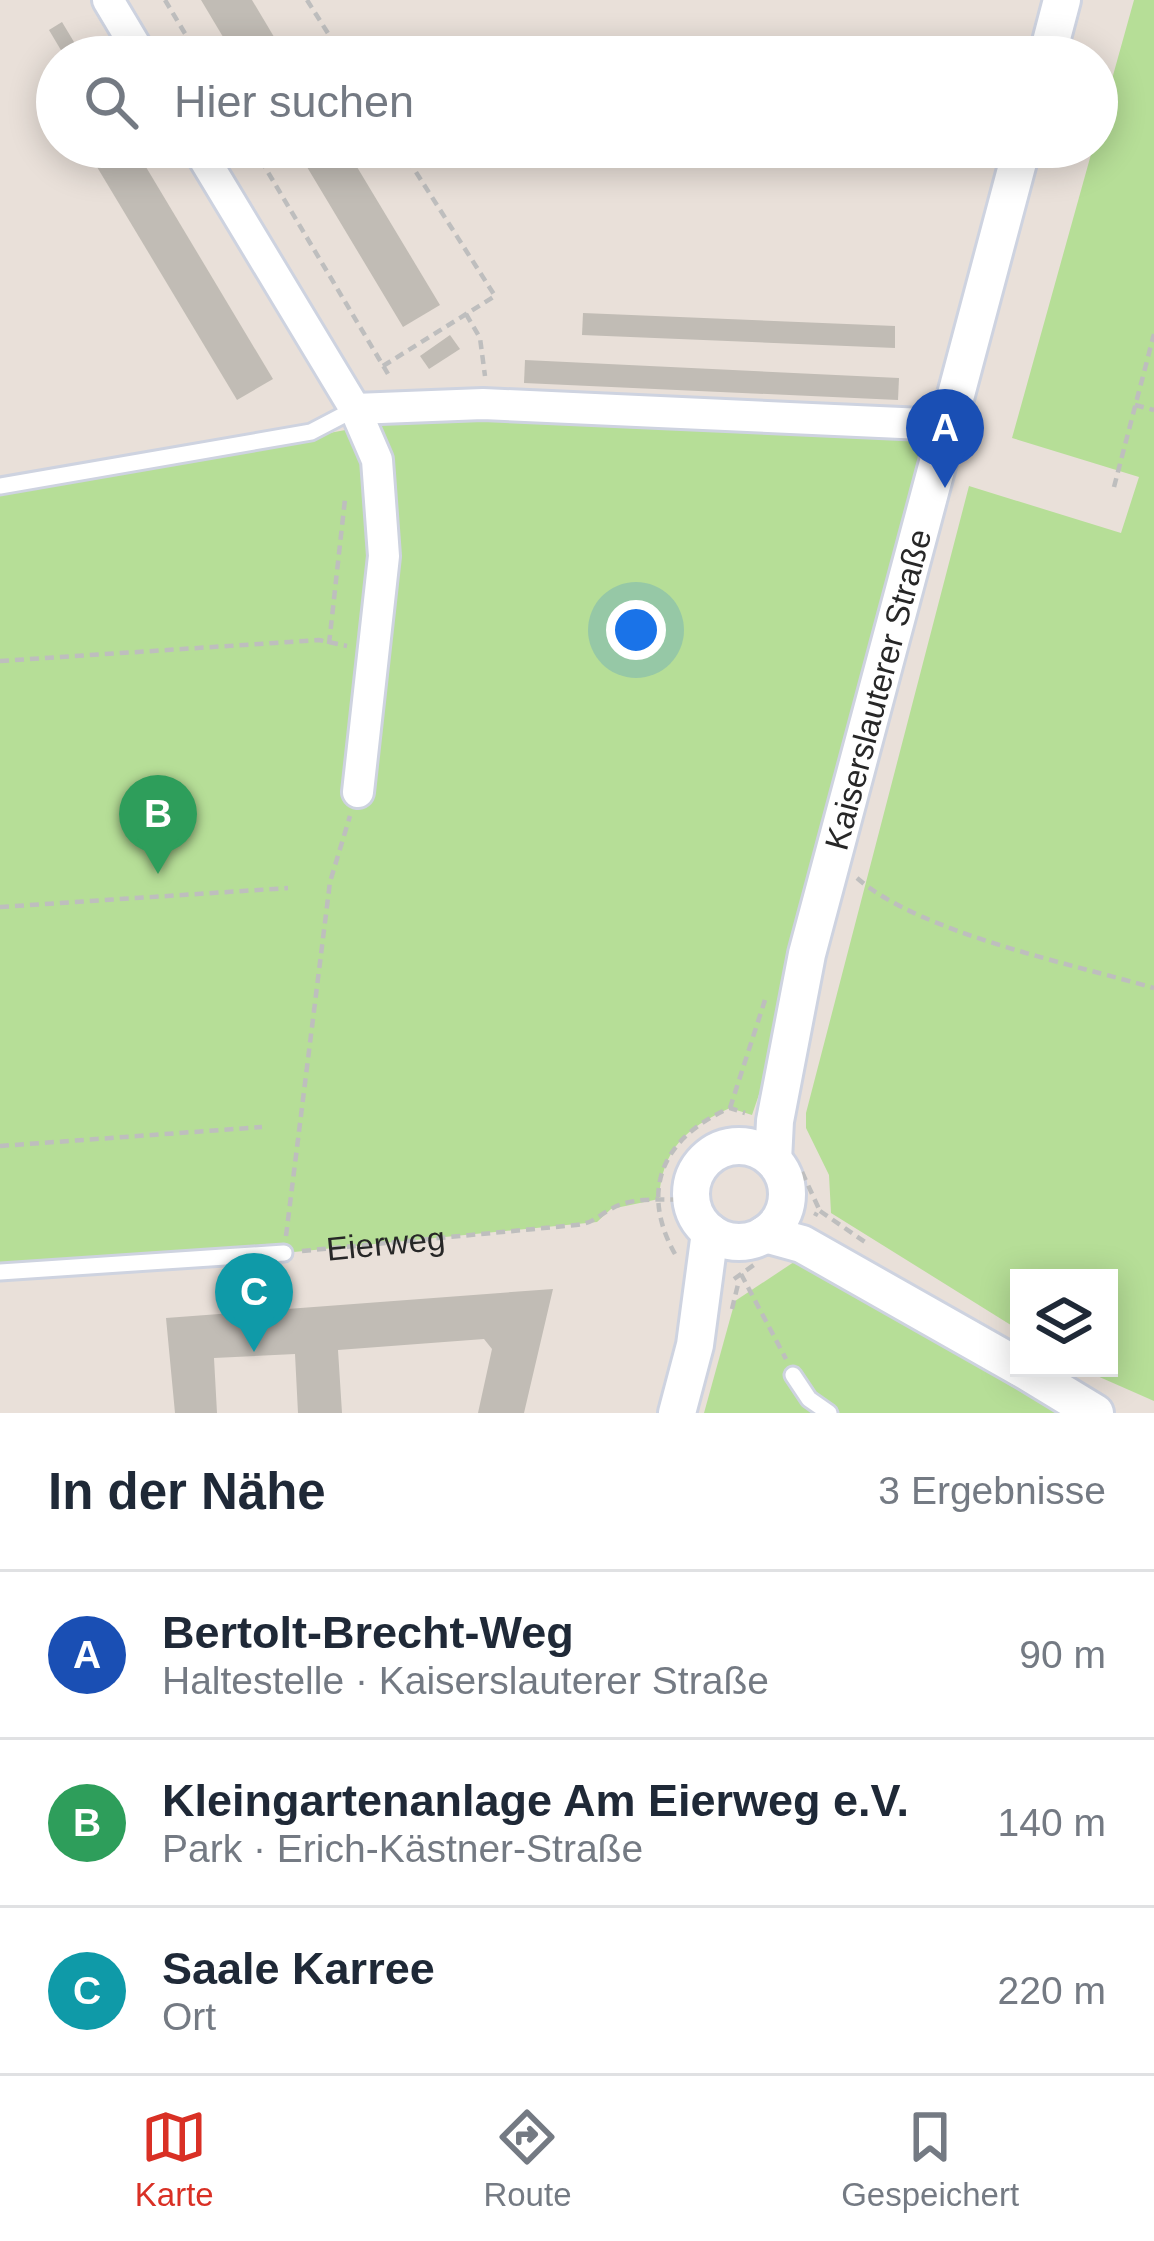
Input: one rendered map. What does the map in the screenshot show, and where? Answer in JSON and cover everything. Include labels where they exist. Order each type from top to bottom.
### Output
[{"type":"street","points":[[107,0],[129,36]]},
{"type":"street","points":[[1052,36],[1062,0]]},
{"type":"street","points":[[210,168],[356,410],[377,460],[384,556],[358,791]]},
{"type":"street","name":"Kaiserslauterer Straße","points":[[770,1155],[807,954],[1016,168]]},
{"type":"street","points":[[356,410],[405,403],[946,425]]},
{"type":"street","points":[[935,1315],[799,1212],[770,1155],[724,1148],[698,1168],[675,1200],[739,1255],[802,1244],[1010,1361]]},
{"type":"street","points":[[677,1413],[694,1346],[739,1255],[799,1212]]},
{"type":"street","points":[[694,1346],[739,1255]]},
{"type":"street","points":[[1036,1377],[1095,1413]]},
{"type":"lane","points":[[0,487],[311,432],[356,410]]},
{"type":"lane","name":"Eierweg","points":[[0,1273],[284,1253]]},
{"type":"lane","points":[[793,1375],[809,1399],[829,1413]]},
{"type":"path","points":[[165,0],[186,36]]},
{"type":"path","points":[[307,0],[330,36]]},
{"type":"path","points":[[265,168],[405,403]]},
{"type":"path","points":[[383,366],[495,296],[413,168]]},
{"type":"path","points":[[466,314],[480,338],[487,391]]},
{"type":"path","points":[[1114,487],[1154,334]]},
{"type":"path","points":[[1135,405],[1154,410]]},
{"type":"path","points":[[0,661],[319,640],[329,644],[345,499]]},
{"type":"path","points":[[284,1253],[330,882],[358,791]]},
{"type":"path","points":[[827,879],[846,868],[878,897],[992,940],[1154,988]]},
{"type":"path","points":[[0,907],[288,888]]},
{"type":"path","points":[[730,1108],[676,1142],[661,1168],[675,1200],[668,1241],[679,1260],[739,1255],[793,1375]]},
{"type":"path","points":[[0,1146],[262,1127]]},
{"type":"path","points":[[770,1155],[819,1209],[799,1212]]},
{"type":"path","name":"Eierweg","points":[[284,1253],[576,1226],[597,1222],[611,1209],[675,1200]]},
{"type":"green space","points":[[1134,0],[1154,0],[1154,1401],[1099,1377],[1118,1377],[1118,1269],[1010,1269],[1010,1324],[831,1213],[829,1175],[806,1128],[806,1113],[969,486],[1121,533],[1139,477],[1012,438],[1087,168],[1118,168],[1118,57]]},
{"type":"green space","points":[[483,404],[946,425],[807,954],[752,1115],[730,1108],[700,1124],[671,1154],[659,1199],[611,1209],[597,1222],[284,1253],[0,1268],[0,495]]},
{"type":"green space","points":[[797,1260],[845,1282],[1061,1413],[704,1413],[735,1301]]},
{"type":"building","points":[[201,0],[252,0],[273,36],[222,36]]},
{"type":"building","points":[[62,22],[70,36],[53,36],[49,30]]},
{"type":"building","points":[[98,168],[147,168],[273,379],[237,400]]},
{"type":"building","points":[[308,168],[358,168],[440,305],[403,327]]},
{"type":"building","points":[[583,313],[895,326],[895,348],[582,335]]},
{"type":"building","points":[[450,335],[460,349],[429,369],[420,356]]},
{"type":"building","points":[[525,360],[899,378],[898,400],[524,383]]},
{"type":"building","points":[[553,1289],[524,1413],[478,1413],[492,1349],[484,1339],[338,1350],[342,1413],[298,1413],[295,1354],[214,1358],[217,1413],[175,1413],[166,1318]]},
{"type":"place","name":"Bertolt-Brecht-Weg","points":[[945,488]]},
{"type":"place","name":"Kleingartenanlage Am Eierweg e.V.","points":[[158,874]]},
{"type":"place","name":"Saale Karree","points":[[254,1352]]}]
